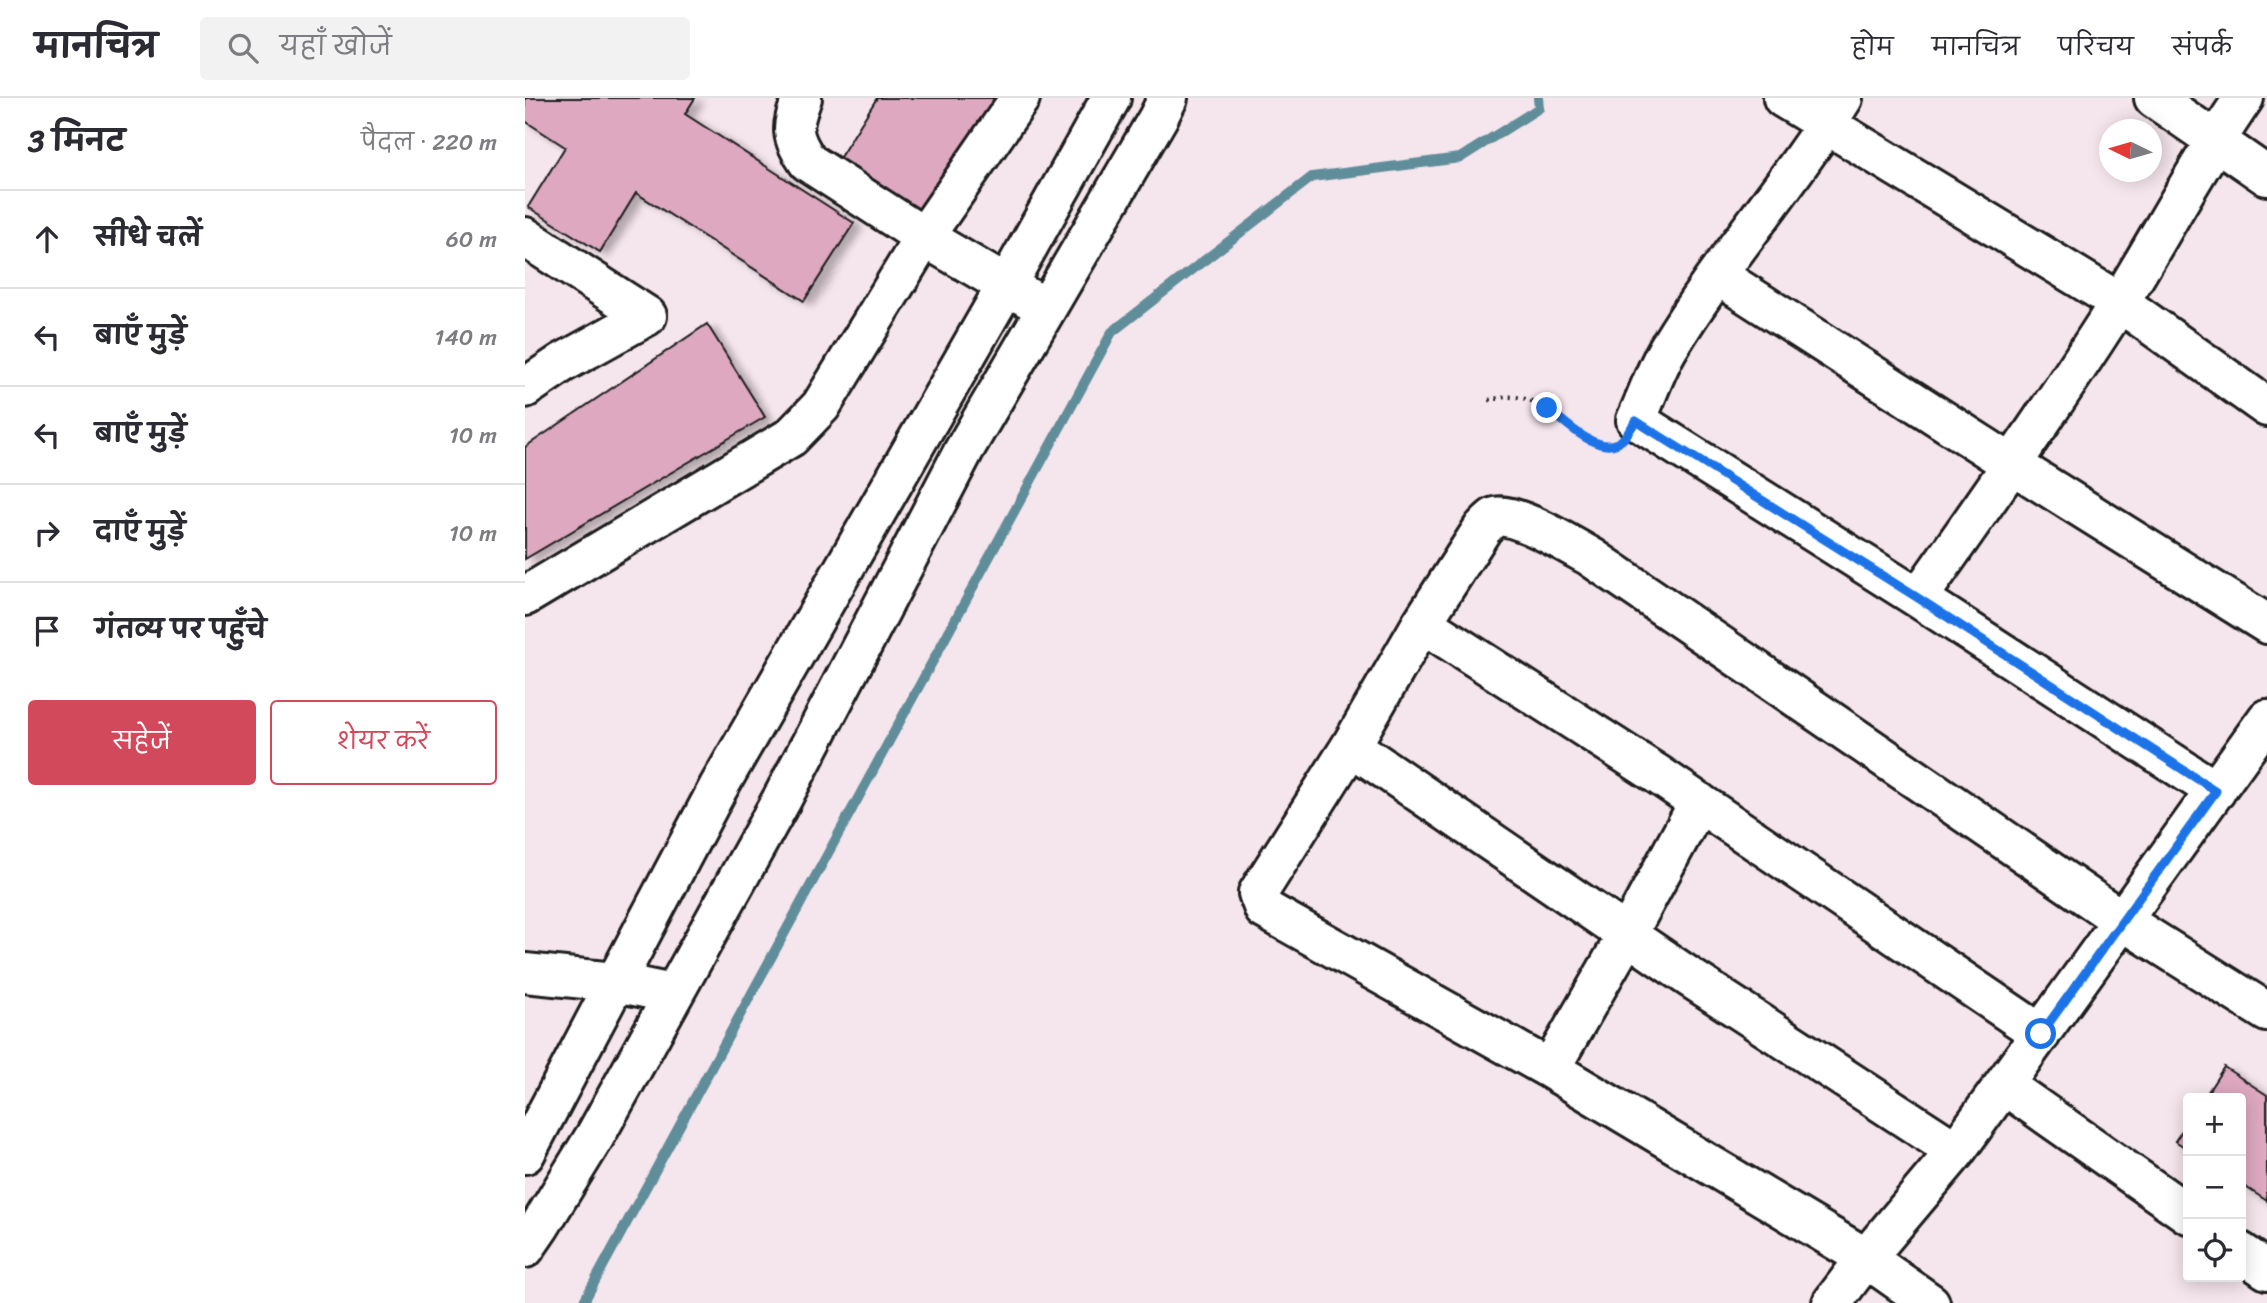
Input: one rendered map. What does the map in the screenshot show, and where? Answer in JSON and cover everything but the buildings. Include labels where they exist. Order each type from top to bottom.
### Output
[{"type":"street","points":[[802,98],[793,124],[796,145],[809,162],[924,237],[1047,308]]},
{"type":"street","points":[[525,596],[791,437],[821,406],[924,237],[1020,98]]},
{"type":"street","points":[[525,1154],[717,788],[1111,98]]},
{"type":"street","points":[[525,1248],[595,1136],[782,799],[964,450],[1168,98]]},
{"type":"street","points":[[1783,98],[1834,112],[2119,302],[2267,407]]},
{"type":"street","points":[[2154,98],[2267,176]]},
{"type":"street","points":[[1918,598],[2013,465],[2119,302],[2215,138],[2243,98]]},
{"type":"street","points":[[1834,112],[1667,349],[1636,421],[1918,598],[2216,791]]},
{"type":"street","points":[[525,237],[647,317],[562,363],[525,388]]},
{"type":"street","points":[[1717,275],[2267,624]]},
{"type":"street","points":[[1930,1303],[1865,1258],[1550,1069],[1264,909],[1258,893],[1350,746],[1422,623],[1483,528],[1494,517],[1508,516],[1560,539],[1591,557],[2123,921],[2267,1012]]},
{"type":"street","points":[[1422,623],[1699,802],[2041,1034]]},
{"type":"street","points":[[1832,1303],[1865,1258],[1956,1151],[2216,791],[2256,758],[2267,719]]},
{"type":"street","points":[[1350,746],[1627,935],[1956,1151]]},
{"type":"street","points":[[1550,1069],[1699,802]]},
{"type":"street","points":[[525,973],[615,982],[673,994]]},
{"type":"street","points":[[2004,1085],[2183,1210]]},
{"type":"street","points":[[2246,1255],[2267,1270]]},
{"type":"path","points":[[1489,400],[1511,397],[1530,400],[1547,408],[1587,440],[1603,444],[1612,445],[1622,440],[1636,421]]},
{"type":"waterway","points":[[583,1303],[1112,332],[1312,177],[1460,158],[1539,108],[1538,98]]},
{"type":"route","points":[[1547,408],[1587,440],[1603,444],[1612,445],[1622,440],[1636,421],[1918,598],[2216,791],[2041,1034]]}]
